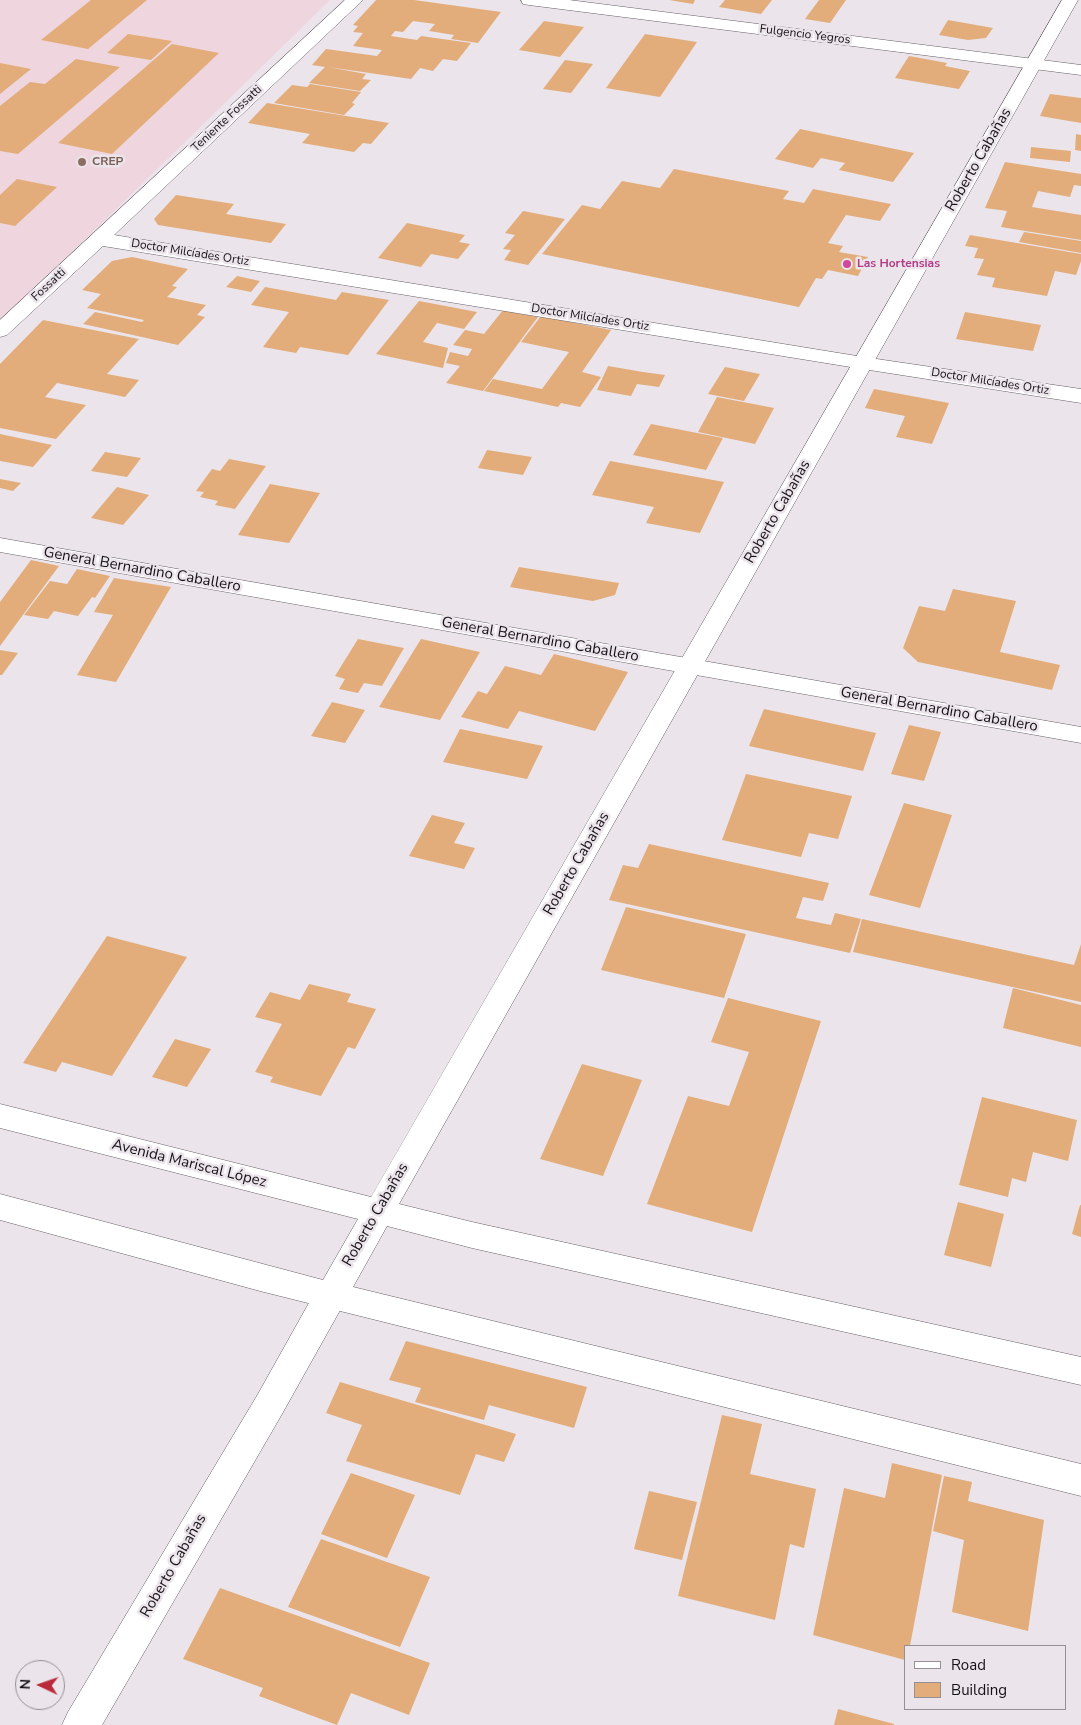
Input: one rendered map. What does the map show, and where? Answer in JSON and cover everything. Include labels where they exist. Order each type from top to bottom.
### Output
[{"type":"street","name":"Teniente Fossatti","points":[[99,238],[354,0]]},
{"type":"street","name":"Fulgencio Yegros","points":[[528,0],[1081,70]]},
{"type":"street","name":"Roberto Cabañas","points":[[81,1725],[270,1404],[1070,0]]},
{"type":"street","name":"Fossatti","points":[[0,331],[99,238]]},
{"type":"street","name":"Doctor Milcíades Ortiz","points":[[99,238],[864,363],[1081,396]]},
{"type":"street","name":"General Bernardino Caballero","points":[[0,545],[1081,735]]},
{"type":"street","name":"Avenida Mariscal López","points":[[0,1116],[472,1235],[1081,1371]]},
{"type":"street","points":[[0,1207],[331,1295],[1081,1480]]},
{"type":"shaded area","name":"CREP","points":[[0,0],[330,0],[0,323]]},
{"type":"building","points":[[91,0],[147,0],[88,49],[41,40]]},
{"type":"building","points":[[376,0],[414,0],[501,12],[478,43],[451,39],[454,35],[429,31],[435,24],[413,21],[403,32],[395,31],[391,36],[417,40],[421,36],[471,43],[457,61],[443,59],[433,71],[420,68],[411,79],[328,67],[366,74],[362,79],[371,80],[360,91],[309,83],[325,67],[312,65],[326,49],[377,56],[382,50],[353,46],[363,33],[353,32],[358,26],[353,25]]},
{"type":"building","points":[[669,0],[695,0],[693,4]]},
{"type":"building","points":[[725,0],[772,0],[761,14],[719,7]]},
{"type":"building","points":[[819,0],[846,0],[830,23],[805,19]]},
{"type":"building","points":[[948,20],[993,28],[986,38],[968,40],[939,35]]},
{"type":"building","points":[[544,21],[584,27],[560,57],[519,50]]},
{"type":"building","points":[[128,34],[172,41],[151,60],[107,53]]},
{"type":"building","points":[[645,34],[697,42],[660,97],[606,88]]},
{"type":"building","points":[[172,44],[219,53],[112,154],[58,143]]},
{"type":"building","points":[[909,56],[947,63],[945,66],[970,71],[959,89],[895,78]]},
{"type":"building","points":[[76,59],[120,67],[18,154],[0,151],[0,106],[30,82],[45,84]]},
{"type":"building","points":[[565,60],[593,64],[571,93],[543,89]]},
{"type":"building","points":[[0,63],[31,69],[0,94]]},
{"type":"building","points":[[310,84],[361,92],[352,103],[355,104],[344,115],[274,103],[292,85],[307,87]]},
{"type":"building","points":[[1050,94],[1081,98],[1081,123],[1040,116]]},
{"type":"building","points":[[267,103],[389,123],[371,144],[363,143],[354,152],[302,143],[310,134],[248,123]]},
{"type":"building","points":[[800,129],[914,153],[893,182],[839,170],[845,163],[821,158],[813,168],[775,159]]},
{"type":"building","points":[[1076,134],[1081,135],[1081,151],[1075,150]]},
{"type":"building","points":[[1031,147],[1071,151],[1070,162],[1030,158]]},
{"type":"building","points":[[1005,162],[1081,174],[1081,186],[1074,185],[1070,197],[1038,191],[1032,207],[1081,215],[1081,240],[1001,227],[1007,211],[985,208]]},
{"type":"building","points":[[674,169],[789,191],[783,199],[804,203],[813,189],[891,204],[880,221],[846,215],[828,243],[843,246],[839,252],[868,257],[858,276],[828,270],[822,279],[816,278],[799,307],[542,254],[582,205],[600,209],[622,181],[660,188]]},
{"type":"building","points":[[17,179],[57,187],[15,226],[0,223],[0,195]]},
{"type":"building","points":[[176,195],[234,204],[226,214],[286,224],[271,243],[158,225],[154,219]]},
{"type":"building","points":[[523,211],[565,219],[528,265],[504,260],[511,250],[503,249],[515,235],[505,233]]},
{"type":"building","points":[[407,223],[465,235],[459,242],[470,244],[458,259],[431,254],[421,267],[378,258]]},
{"type":"building","points":[[1024,232],[1081,241],[1081,253],[1019,242]]},
{"type":"building","points":[[970,235],[1081,254],[1081,261],[1076,275],[1055,271],[1047,296],[992,287],[995,278],[977,275],[984,259],[974,258],[978,248],[965,246]]},
{"type":"building","points":[[132,257],[188,269],[172,286],[177,287],[167,297],[206,305],[197,315],[205,317],[178,345],[83,324],[95,312],[142,322],[144,320],[87,308],[101,294],[82,290],[112,261]]},
{"type":"building","points":[[237,276],[260,281],[251,292],[226,287]]},
{"type":"building","points":[[265,287],[336,300],[342,292],[389,300],[348,355],[300,347],[296,353],[263,347],[289,312],[251,305]]},
{"type":"building","points":[[419,301],[477,312],[464,329],[437,323],[423,342],[448,348],[443,368],[376,354]]},
{"type":"building","points":[[503,310],[538,317],[483,391],[446,383],[460,366],[446,363],[450,352],[468,356],[472,349],[453,345],[465,330],[484,334]]},
{"type":"building","points":[[965,312],[1041,325],[1033,351],[956,339]]},
{"type":"building","points":[[541,316],[611,330],[582,372],[601,377],[580,407],[561,403],[558,407],[484,391],[493,379],[542,389],[569,352],[521,342]]},
{"type":"building","points":[[43,320],[139,339],[107,374],[139,380],[125,397],[57,383],[45,397],[86,405],[56,439],[0,428],[0,364]]},
{"type":"building","points":[[608,366],[665,375],[659,387],[637,384],[631,396],[597,390]]},
{"type":"building","points":[[725,367],[760,374],[744,401],[708,394]]},
{"type":"building","points":[[874,389],[949,403],[932,444],[896,437],[905,416],[865,408]]},
{"type":"building","points":[[717,397],[774,408],[755,444],[698,432]]},
{"type":"building","points":[[651,424],[723,438],[706,470],[633,455]]},
{"type":"building","points":[[0,434],[52,445],[33,467],[0,461]]},
{"type":"building","points":[[487,450],[532,457],[523,475],[478,468]]},
{"type":"building","points":[[105,452],[141,458],[127,477],[91,471]]},
{"type":"building","points":[[229,459],[266,466],[235,509],[215,505],[218,501],[200,497],[204,492],[196,491],[212,469],[220,471]]},
{"type":"building","points":[[610,461],[724,482],[700,533],[646,523],[654,507],[592,495]]},
{"type":"building","points":[[0,479],[21,483],[13,491],[0,488]]},
{"type":"building","points":[[270,484],[320,493],[289,543],[238,535]]},
{"type":"building","points":[[117,487],[149,495],[123,525],[91,518]]},
{"type":"building","points":[[31,560],[59,566],[0,646],[0,602]]},
{"type":"building","points":[[519,567],[619,583],[615,595],[593,601],[510,587]]},
{"type":"building","points":[[77,569],[110,576],[95,598],[92,597],[78,616],[54,611],[48,619],[24,615],[50,581],[67,584]]},
{"type":"building","points":[[114,578],[171,587],[116,682],[77,675],[113,615],[94,612]]},
{"type":"building","points":[[953,589],[1016,601],[1000,652],[1060,665],[1052,690],[918,662],[903,648],[919,606],[945,611]]},
{"type":"building","points":[[358,639],[404,648],[382,686],[364,683],[358,693],[339,689],[345,679],[335,676]]},
{"type":"building","points":[[421,639],[480,652],[440,720],[379,707]]},
{"type":"building","points":[[0,650],[18,653],[2,675],[0,675]]},
{"type":"building","points":[[554,654],[628,672],[595,731],[519,711],[508,729],[461,717],[478,691],[487,694],[505,666],[541,675]]},
{"type":"building","points":[[332,702],[365,710],[345,743],[311,736]]},
{"type":"building","points":[[764,709],[876,733],[863,771],[749,746]]},
{"type":"building","points":[[909,725],[941,732],[924,781],[891,774]]},
{"type":"building","points":[[460,729],[543,746],[527,779],[443,762]]},
{"type":"building","points":[[746,774],[852,796],[838,839],[809,833],[801,857],[722,840]]},
{"type":"building","points":[[904,803],[952,815],[920,908],[869,895]]},
{"type":"building","points":[[432,815],[465,823],[454,843],[475,848],[464,869],[409,856]]},
{"type":"building","points":[[649,844],[829,883],[823,901],[803,897],[796,918],[831,925],[835,913],[861,919],[850,953],[609,900],[623,865],[638,868]]},
{"type":"building","points":[[626,907],[746,934],[724,998],[601,970]]},
{"type":"building","points":[[862,919],[1074,965],[1081,944],[1081,1002],[853,952]]},
{"type":"building","points":[[107,936],[187,957],[112,1076],[62,1062],[56,1072],[23,1063]]},
{"type":"building","points":[[309,984],[351,994],[347,1002],[376,1009],[355,1049],[348,1047],[321,1096],[270,1082],[273,1077],[255,1072],[282,1024],[255,1017],[270,992],[300,1000]]},
{"type":"building","points":[[1013,988],[1081,1005],[1081,1047],[1003,1028]]},
{"type":"building","points":[[728,998],[821,1021],[752,1232],[647,1204],[688,1096],[729,1106],[749,1052],[711,1042]]},
{"type":"building","points":[[175,1039],[211,1049],[187,1087],[152,1077]]},
{"type":"building","points":[[582,1064],[642,1080],[603,1176],[540,1159]]},
{"type":"building","points":[[982,1097],[1077,1120],[1068,1161],[1033,1152],[1026,1182],[1012,1178],[1008,1197],[959,1185]]},
{"type":"building","points":[[958,1202],[1004,1214],[991,1267],[944,1255]]},
{"type":"building","points":[[1081,1205],[1081,1237],[1072,1234]]},
{"type":"building","points":[[406,1341],[587,1387],[574,1428],[489,1405],[484,1420],[415,1402],[421,1388],[389,1380]]},
{"type":"building","points":[[340,1382],[516,1434],[504,1462],[476,1454],[460,1495],[346,1461],[362,1425],[326,1413]]},
{"type":"building","points":[[722,1415],[762,1424],[750,1474],[816,1489],[804,1548],[790,1544],[775,1620],[678,1596]]},
{"type":"building","points":[[892,1463],[942,1475],[910,1645],[904,1645],[904,1660],[813,1635],[844,1488],[885,1498]]},
{"type":"building","points":[[351,1473],[415,1495],[387,1558],[321,1534]]},
{"type":"building","points":[[944,1476],[972,1482],[968,1501],[1044,1520],[1028,1631],[952,1612],[964,1540],[933,1531]]},
{"type":"building","points":[[649,1491],[697,1502],[682,1560],[634,1549]]},
{"type":"building","points":[[321,1539],[430,1577],[400,1647],[288,1607]]},
{"type":"building","points":[[220,1588],[430,1663],[409,1715],[351,1693],[337,1725],[259,1696],[263,1688],[183,1659]]},
{"type":"building","points":[[838,1709],[894,1724],[894,1725],[834,1725]]},
{"type":"place","name":"CREP","points":[[82,162]]},
{"type":"place","name":"Las Hortensias","points":[[847,264]]}]
